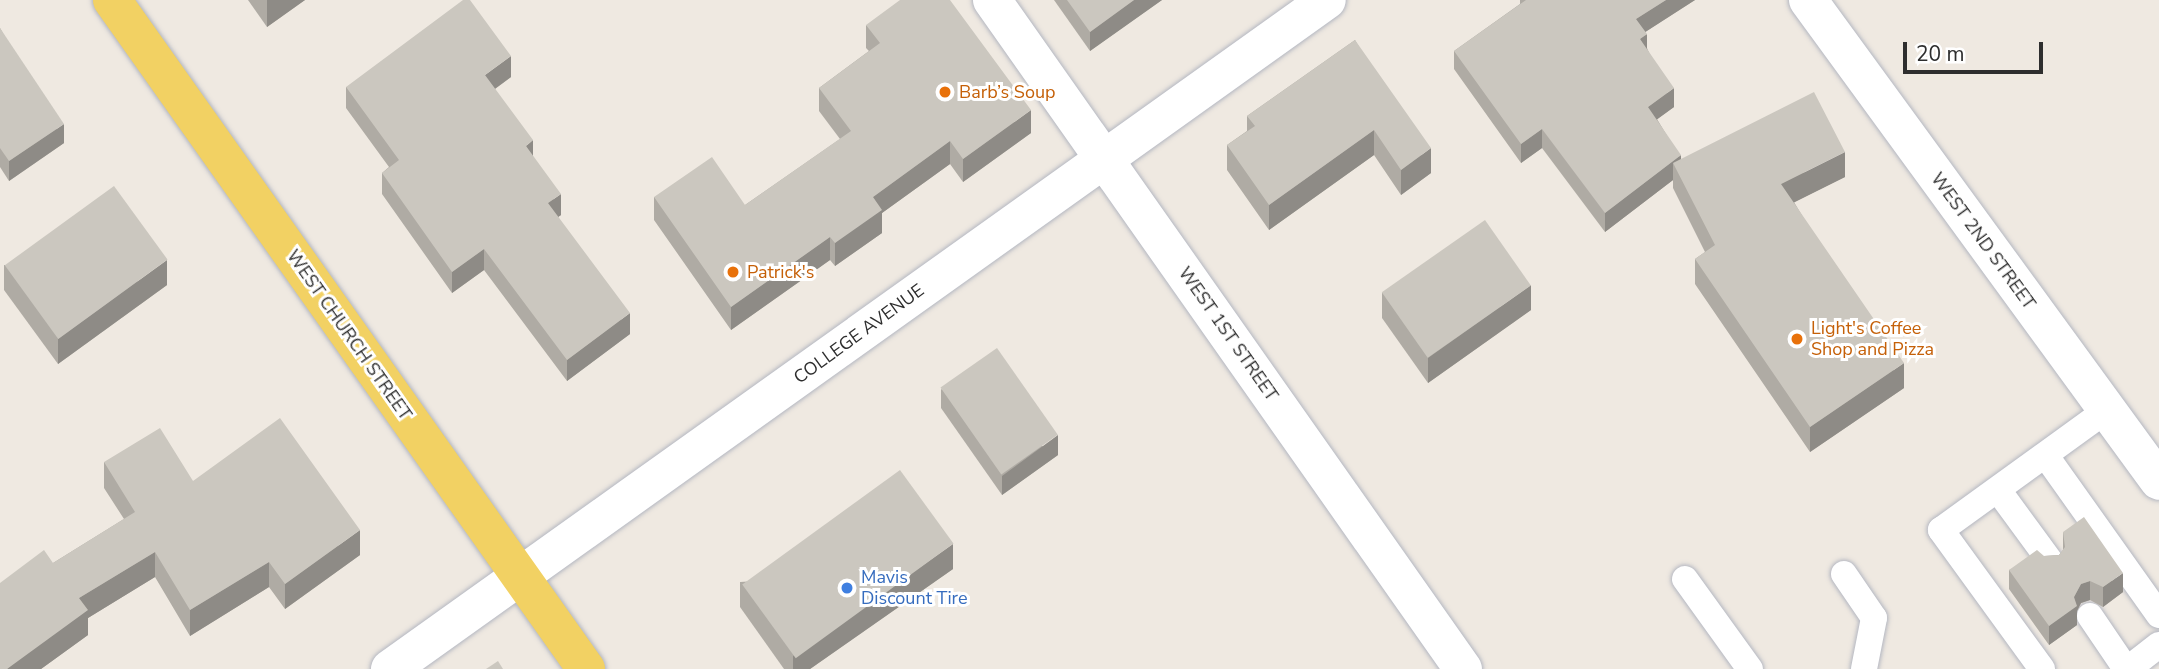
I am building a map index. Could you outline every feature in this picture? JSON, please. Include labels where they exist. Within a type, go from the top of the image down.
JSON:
[{"type":"main road","name":"WEST CHURCH STREET","points":[[112,0],[586,669]]},
{"type":"street","name":"WEST 1ST STREET","points":[[992,0],[1463,669]]},
{"type":"street","name":"COLLEGE AVENUE","points":[[390,669],[1327,0]]},
{"type":"street","name":"WEST 2ND STREET","points":[[1808,0],[2159,481]]},
{"type":"lane","points":[[2042,669],[1941,530],[2107,410]]},
{"type":"lane","points":[[2046,456],[2159,615]]},
{"type":"lane","points":[[1998,490],[2050,561]]},
{"type":"lane","points":[[1844,574],[1874,618],[1864,669]]},
{"type":"lane","points":[[1685,579],[1750,669]]},
{"type":"lane","points":[[2090,616],[2127,669],[2159,645]]},
{"type":"building","points":[[463,0],[470,0],[511,56],[485,75],[533,140],[526,146],[561,194],[548,203],[630,313],[567,360],[484,249],[452,272],[382,173],[399,160],[346,87]]},
{"type":"building","points":[[900,0],[950,0],[1031,110],[963,159],[950,141],[873,197],[882,210],[835,243],[830,237],[731,307],[654,197],[712,157],[745,205],[851,131],[819,88],[880,43],[866,25]]},
{"type":"building","points":[[1067,0],[1134,0],[1090,32]]},
{"type":"building","points":[[1526,0],[1666,0],[1636,19],[1647,34],[1640,39],[1674,88],[1648,107],[1681,155],[1605,213],[1542,129],[1521,144],[1454,51]]},
{"type":"building","points":[[0,28],[64,124],[9,161],[0,148]]},
{"type":"building","points":[[1355,40],[1431,148],[1401,170],[1374,130],[1269,205],[1227,145],[1255,126],[1247,116]]},
{"type":"building","points":[[1814,92],[1845,152],[1781,184],[1904,363],[1810,427],[1695,259],[1715,245],[1673,163]]},
{"type":"building","points":[[114,186],[167,260],[58,339],[5,265]]},
{"type":"building","points":[[1485,220],[1531,286],[1428,358],[1382,292]]},
{"type":"building","points":[[997,348],[1058,435],[1001,474],[940,388]]},
{"type":"building","points":[[280,418],[360,530],[285,584],[269,562],[190,610],[155,552],[79,598],[88,610],[7,669],[0,669],[0,583],[44,550],[53,563],[135,512],[104,462],[160,428],[193,481]]},
{"type":"building","name":"Mavis Discount Tire","points":[[900,470],[953,544],[796,658],[742,585]]},
{"type":"building","points":[[2084,517],[2123,573],[2103,587],[2090,581],[2081,584],[2074,597],[2077,606],[2049,626],[2009,570],[2037,550],[2044,556],[2059,555],[2065,547],[2063,532]]},
{"type":"building","points":[[498,661],[503,669],[486,669]]},
{"type":"place","name":"Barb’s Soup","points":[[945,92]]},
{"type":"place","name":"Patrick's","points":[[733,272]]},
{"type":"place","name":"Light's Coffee Shop and Pizza","points":[[1797,339]]},
{"type":"place","name":"Mavis Discount Tire","points":[[847,588]]}]
